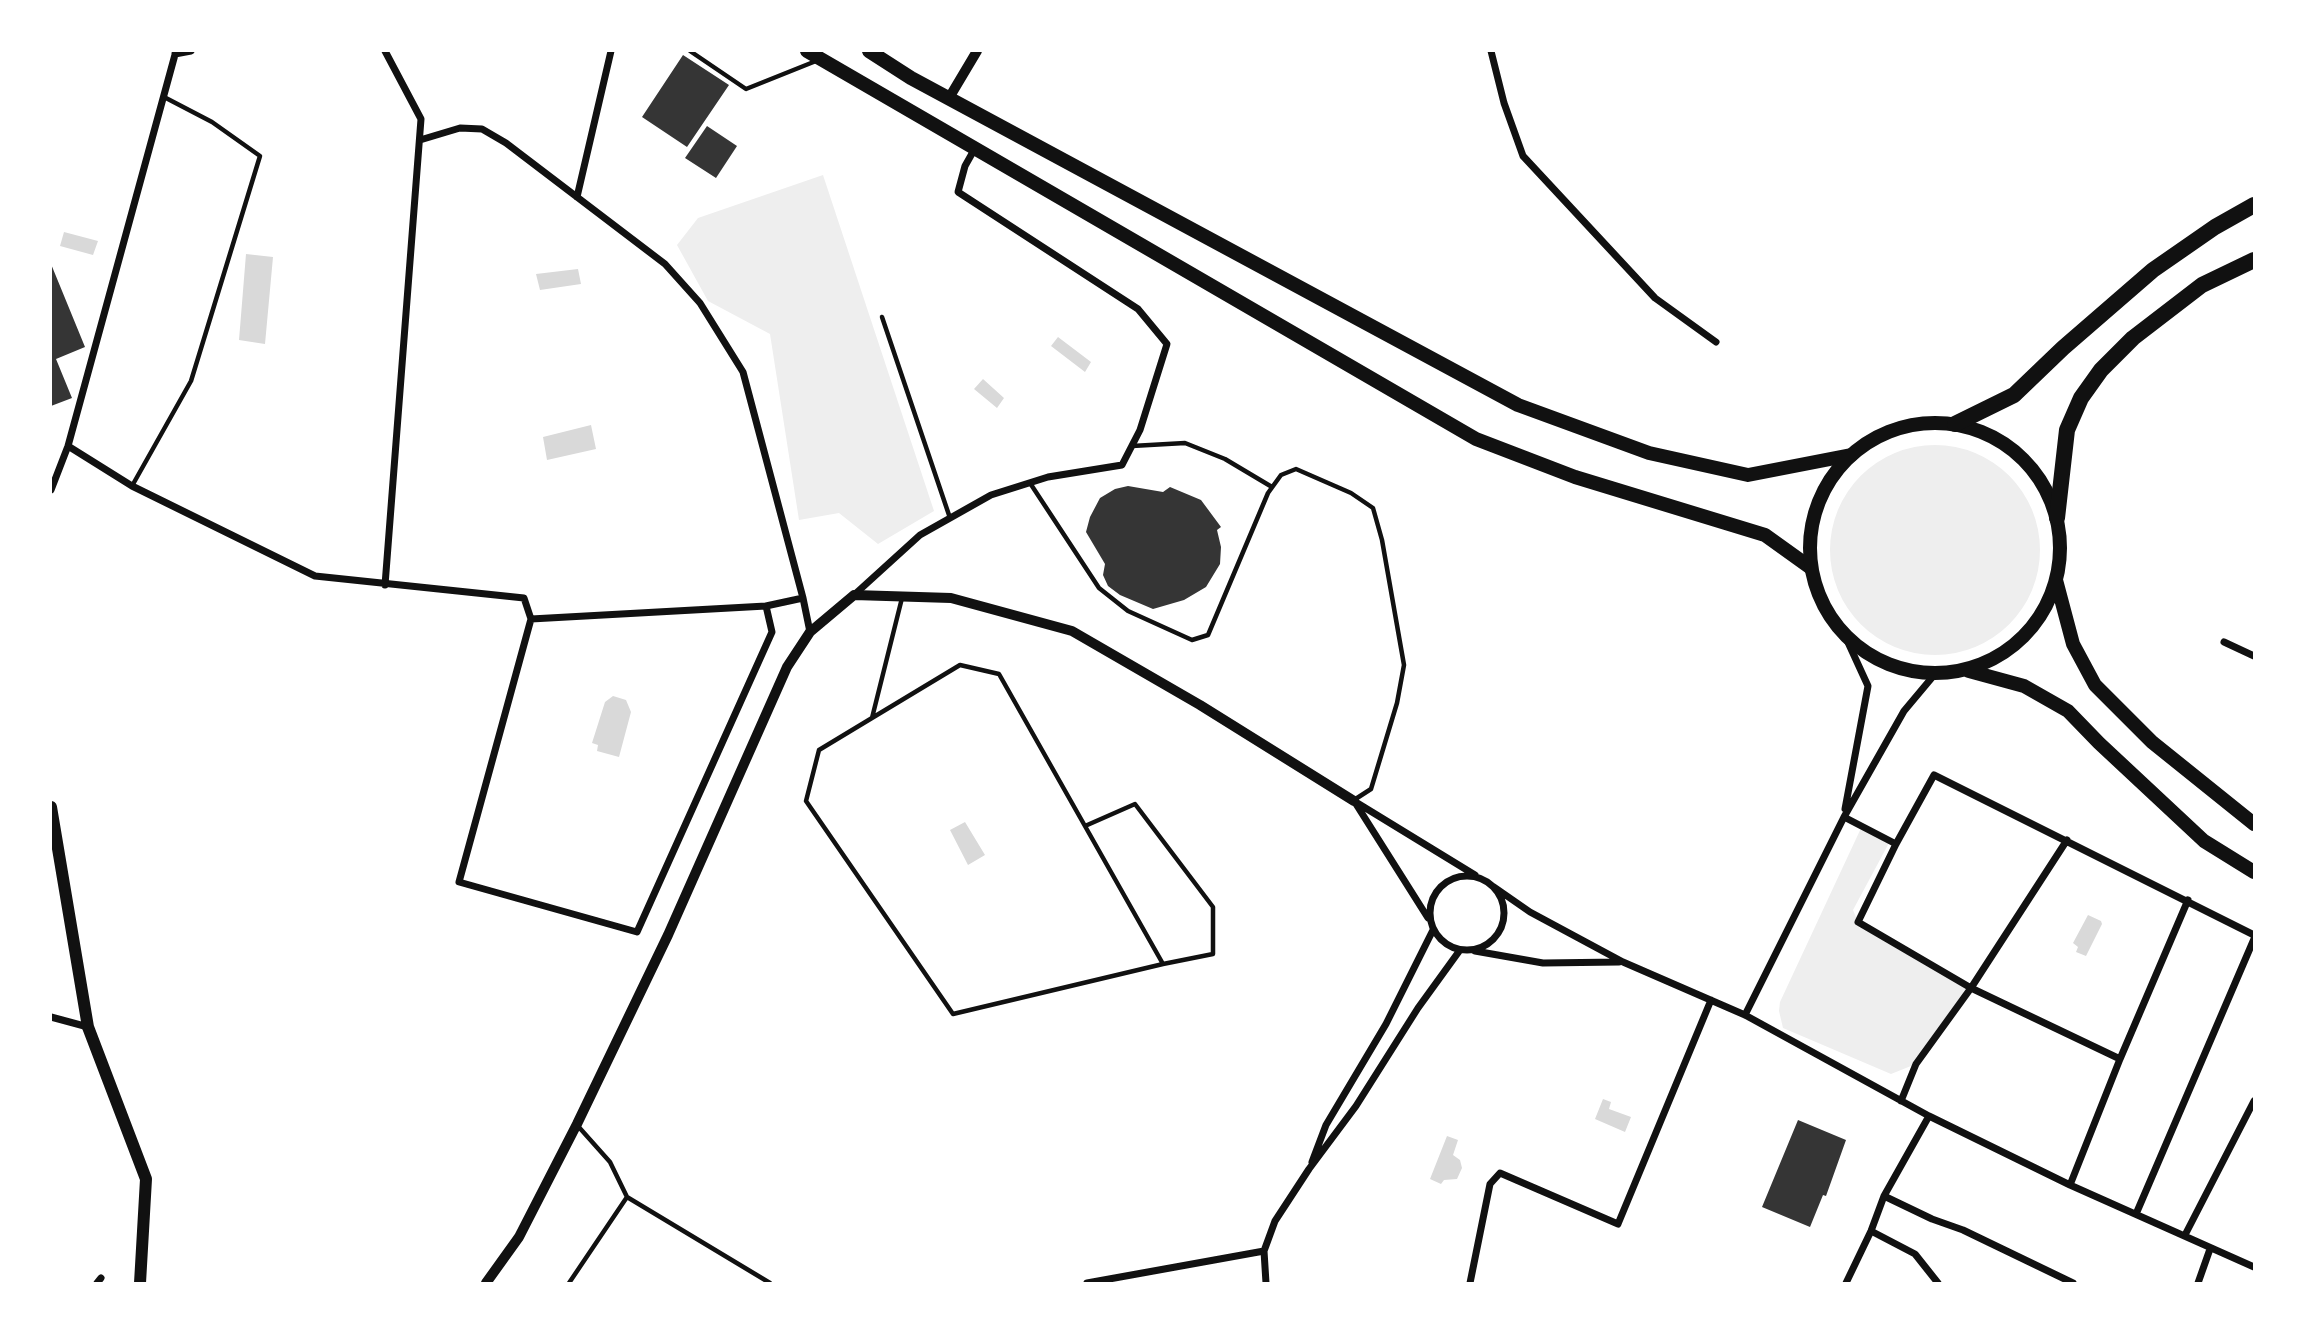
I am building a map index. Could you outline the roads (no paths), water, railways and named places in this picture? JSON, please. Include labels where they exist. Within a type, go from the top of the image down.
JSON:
[{"type":"highway","points":[[1955,424],[2014,395],[2063,348],[2153,270],[2215,227],[2254,205]]},
{"type":"highway","points":[[2057,518],[2067,430],[2081,398],[2101,370],[2133,338],[2202,285],[2254,260]]},
{"type":"main road","points":[[807,51],[1476,439],[1575,478],[1765,535],[1811,568]]},
{"type":"main road","points":[[869,51],[911,78],[1518,405],[1649,453],[1748,475],[1851,455]]},
{"type":"main road","points":[[1969,671],[2012,648],[2040,618],[2056,580],[2060,549],[2057,518],[2043,484],[2020,456],[1990,435],[1955,424],[1918,424],[1882,434],[1851,455],[1825,488],[1811,527],[1811,568],[1823,606],[1846,638],[1906,671],[1935,674],[1969,671],[2024,686],[2068,711],[2098,743],[2204,841],[2254,872]]},
{"type":"main road","points":[[2056,580],[2073,644],[2095,685],[2152,742],[2254,824]]},
{"type":"main road","points":[[51,807],[88,1027],[146,1179],[140,1283]]},
{"type":"street","points":[[51,490],[68,446],[175,52],[191,51]]},
{"type":"street","points":[[385,51],[421,119],[385,585]]},
{"type":"street","points":[[577,197],[611,51]]},
{"type":"street","points":[[949,98],[977,51]]},
{"type":"street","points":[[1491,51],[1504,103],[1523,156],[1655,298],[1716,342]]},
{"type":"street","points":[[420,140],[460,128],[482,129],[506,143],[665,264],[700,303],[743,372],[810,632]]},
{"type":"street","points":[[486,1283],[519,1237],[577,1124],[668,935],[787,667],[810,632],[920,535],[992,495],[1048,477],[1122,465],[1140,430],[1167,344],[1138,309],[958,191],[965,166],[974,150]]},
{"type":"street","points":[[68,446],[132,485],[315,576],[524,598],[531,619],[459,882],[637,932],[772,632],[766,606]]},
{"type":"street","points":[[854,595],[951,598],[1072,631],[1200,705],[1477,876],[1530,912],[1623,962],[1745,1015],[1929,1116],[2070,1185],[2254,1268]]},
{"type":"street","points":[[531,619],[766,606],[803,598]]},
{"type":"street","points":[[1844,817],[1868,686],[1846,638]]},
{"type":"street","points":[[2224,642],[2254,656]]},
{"type":"street","points":[[1745,1015],[1844,817],[1904,711],[1935,674]]},
{"type":"street","points":[[2120,1059],[1971,988],[1858,922],[1934,775],[2188,900],[2254,937],[2136,1213]]},
{"type":"street","points":[[1354,801],[1433,930],[1449,946],[1543,963],[1623,962]]},
{"type":"street","points":[[1844,817],[1896,844]]},
{"type":"street","points":[[1901,1101],[1916,1064],[1971,988],[2067,841]]},
{"type":"street","points":[[1429,920],[1433,895],[1441,885],[1464,875],[1477,876]]},
{"type":"street","points":[[1471,950],[1482,947],[1500,931],[1504,908],[1501,896],[1494,887]]},
{"type":"street","points":[[2070,1185],[2188,900]]},
{"type":"street","points":[[1309,1169],[1326,1125],[1386,1024],[1433,930]]},
{"type":"street","points":[[1266,1283],[1264,1251],[1275,1221],[1460,950]]},
{"type":"street","points":[[1470,1283],[1490,1184],[1500,1173],[1618,1224],[1711,1000]]},
{"type":"street","points":[[51,1017],[88,1027]]},
{"type":"street","points":[[2185,1235],[2254,1101]]},
{"type":"street","points":[[1846,1283],[1884,1196],[1929,1116]]},
{"type":"street","points":[[1884,1196],[1932,1219],[1963,1230],[2073,1283]]},
{"type":"street","points":[[1871,1231],[1915,1254],[1938,1283]]},
{"type":"street","points":[[2198,1283],[2210,1249]]},
{"type":"street","points":[[1087,1283],[1264,1251]]},
{"type":"lane","points":[[690,51],[746,89],[821,59]]},
{"type":"lane","points":[[132,485],[191,381],[260,156],[212,122],[163,97]]},
{"type":"lane","points":[[882,317],[950,518]]},
{"type":"lane","points":[[1132,446],[1185,443],[1225,459],[1272,487]]},
{"type":"lane","points":[[1030,483],[1099,588],[1128,611],[1192,640],[1208,635],[1272,487],[1281,475],[1296,469],[1351,493],[1373,509],[1382,540],[1404,664],[1397,703],[1371,789],[1354,801]]},
{"type":"lane","points":[[872,718],[902,597]]},
{"type":"lane","points":[[1085,826],[1135,804],[1213,907],[1213,954],[953,1014],[806,801],[820,750],[960,665],[999,674],[1163,964]]},
{"type":"lane","points":[[577,1124],[610,1163],[627,1197],[770,1283]]},
{"type":"lane","points":[[569,1283],[627,1197]]}]
